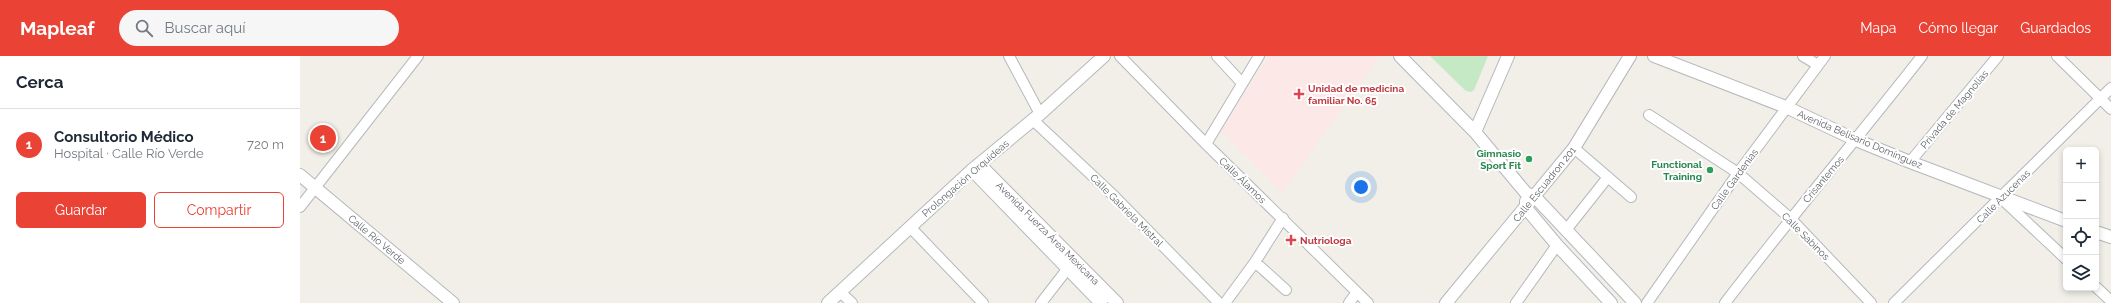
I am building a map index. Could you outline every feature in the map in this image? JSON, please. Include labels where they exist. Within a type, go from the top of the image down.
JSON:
[{"type":"street","points":[[300,207],[314,187],[418,56]]},
{"type":"street","name":"Calle Gabriela Mistral","points":[[1009,56],[1037,117],[1219,303]]},
{"type":"street","name":"Prolongación Orquídeas","points":[[828,303],[975,167],[1037,117],[1104,56]]},
{"type":"street","name":"Calle Álamos","points":[[1120,56],[1206,144],[1368,303]]},
{"type":"street","points":[[1217,56],[1242,82]]},
{"type":"street","points":[[1206,144],[1259,56]]},
{"type":"street","points":[[1400,56],[1475,132],[1530,195],[1566,230],[1635,303]]},
{"type":"street","points":[[1475,132],[1508,56]]},
{"type":"street","name":"Calle Escuadron 201","points":[[1530,195],[1574,148],[1630,56]]},
{"type":"street","name":"Avenida Belisario Domínguez","points":[[1654,56],[1786,107],[1856,140],[1910,162],[2001,198],[2063,220]]},
{"type":"street","points":[[1803,56],[1818,65]]},
{"type":"street","name":"Calle Gardenias","points":[[1647,303],[1738,173],[1824,56]]},
{"type":"street","name":"Crisantemos","points":[[1726,303],[1790,218],[1856,140],[1922,56]]},
{"type":"street","name":"Privada de Magnolias","points":[[1910,162],[1998,56]]},
{"type":"street","points":[[2057,56],[2111,110]]},
{"type":"street","name":"Calle Azucenas","points":[[1894,303],[2111,88]]},
{"type":"street","name":"Calle Sabinos","points":[[1649,115],[1738,173],[1790,218],[1871,303]]},
{"type":"street","points":[[1574,148],[1631,197]]},
{"type":"street","name":"Avenida Fuerza Área Mexicana","points":[[975,167],[1071,264],[1117,303]]},
{"type":"street","name":"Calle Río Verde","points":[[300,175],[453,303]]},
{"type":"street","points":[[1566,230],[1608,177]]},
{"type":"street","points":[[1530,195],[1526,208],[1557,245],[1611,303]]},
{"type":"street","points":[[2001,198],[2063,256]]},
{"type":"street","name":"Calle Escuadron 201","points":[[1446,303],[1526,208]]},
{"type":"street","points":[[1225,303],[1255,262],[1283,218]]},
{"type":"street","points":[[910,227],[983,303]]},
{"type":"street","points":[[2099,233],[2111,237]]},
{"type":"street","points":[[1516,303],[1557,245]]},
{"type":"street","points":[[1255,262],[1286,290]]},
{"type":"street","points":[[1041,303],[1071,264]]},
{"type":"street","name":"Avenida Fuerza Área Mexicana","points":[[1071,264],[1101,303]]},
{"type":"street","points":[[2099,290],[2111,301]]},
{"type":"street","points":[[840,292],[852,303]]},
{"type":"street","points":[[1349,303],[1357,292]]},
{"type":"shaded area","name":"Unidad de medicina familiar No. 65","points":[[1269,56],[1380,56],[1282,193],[1221,131]]},
{"type":"green space","points":[[1430,56],[1488,56],[1474,90],[1471,92],[1466,91]]},
{"type":"place","name":"Unidad de medicina familiar No. 65","points":[[1299,94]]},
{"type":"place","name":"Consultorio Médico","points":[[323,138]]},
{"type":"place","name":"Gimnasio Sport Fit","points":[[1529,159]]},
{"type":"place","name":"Functional Training","points":[[1710,170]]},
{"type":"place","name":"Nutriologa","points":[[1291,240]]}]
